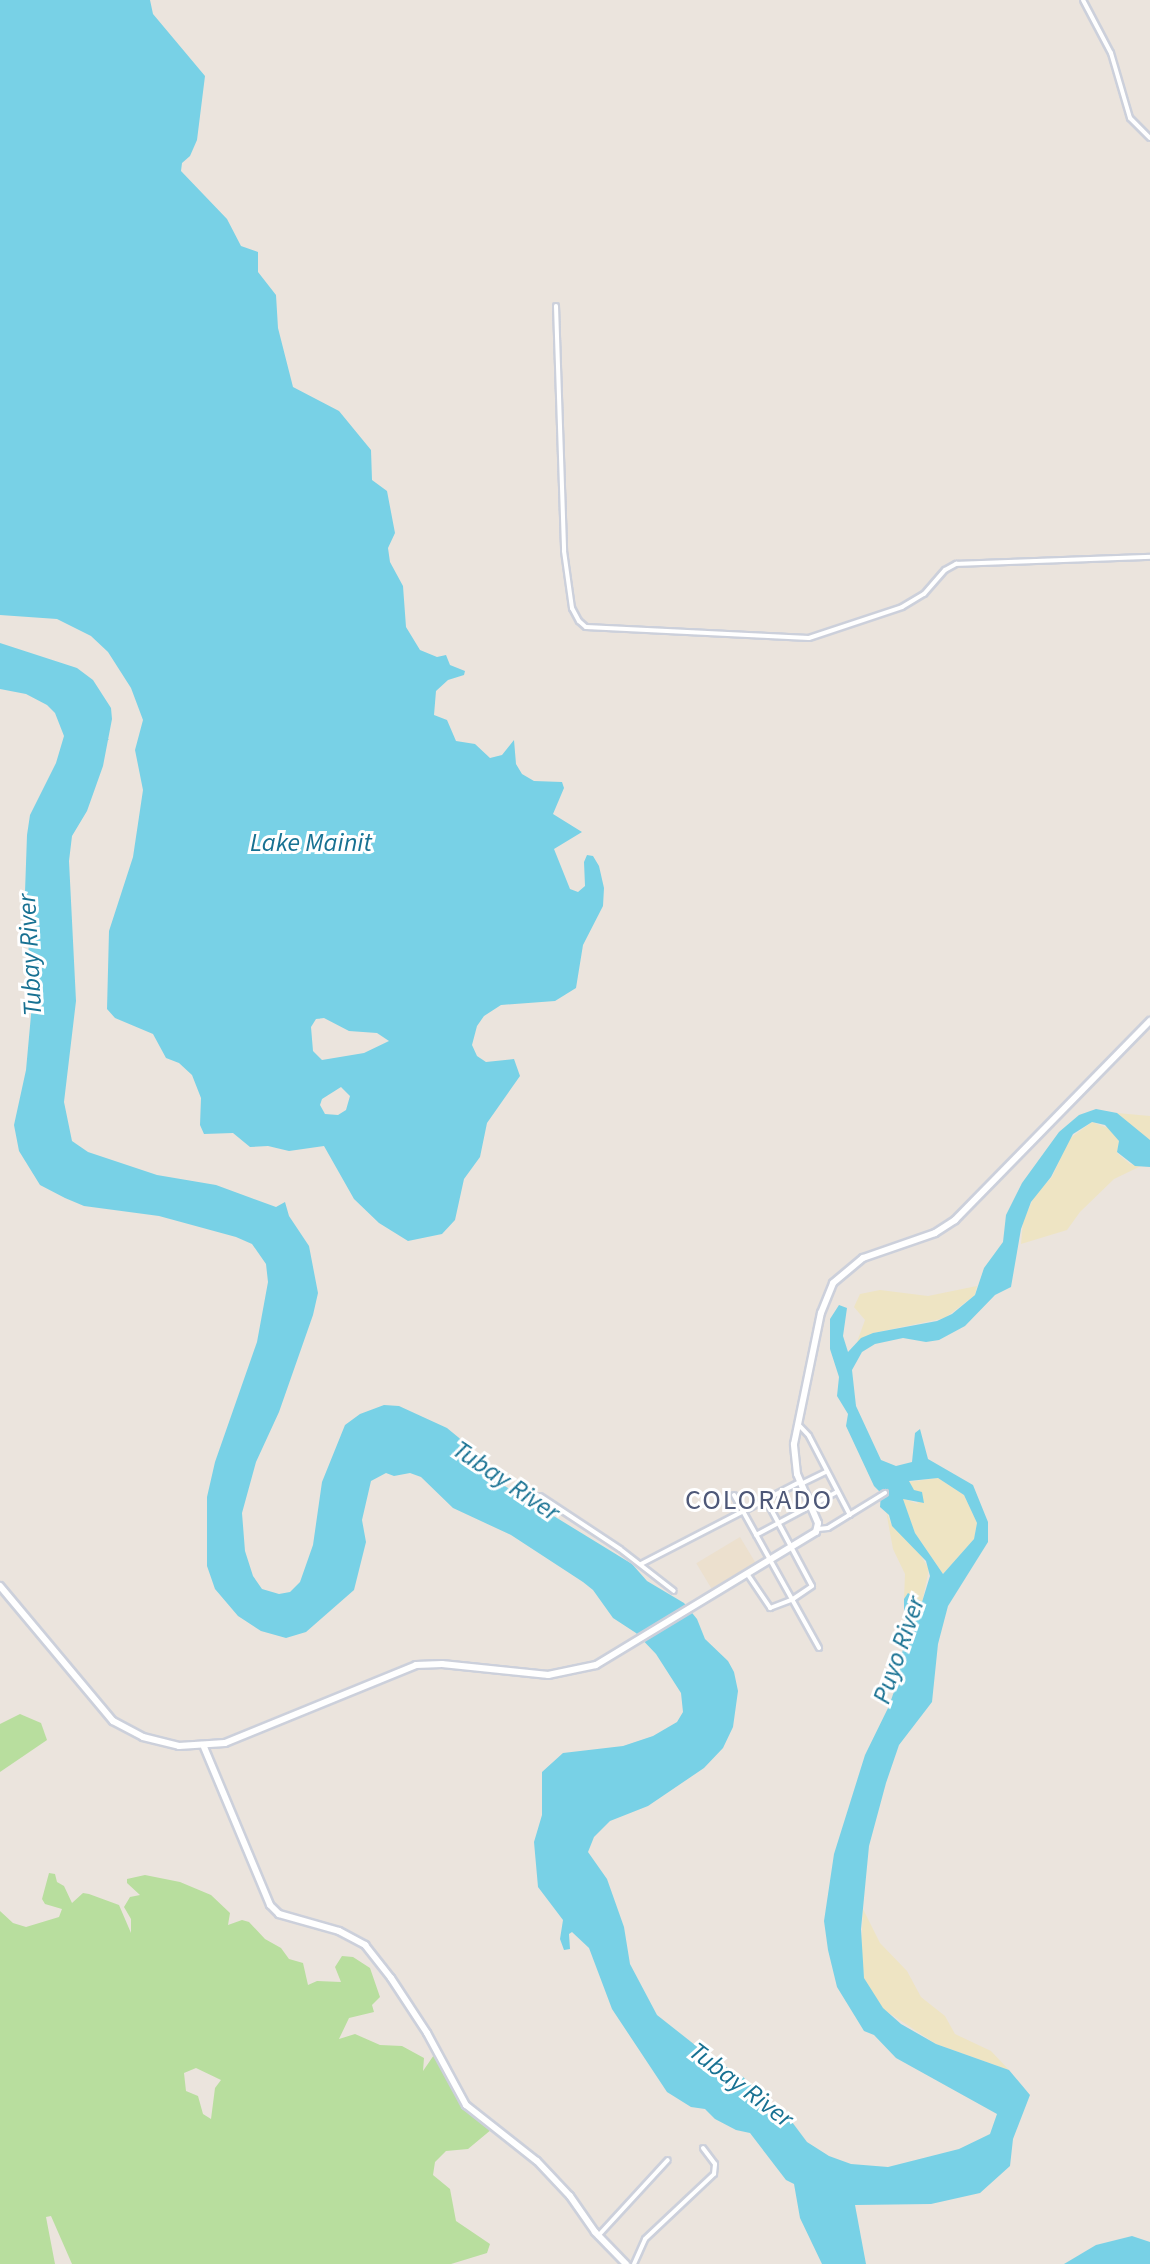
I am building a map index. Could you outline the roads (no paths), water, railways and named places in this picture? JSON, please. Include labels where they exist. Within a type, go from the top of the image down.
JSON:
[{"type":"main road","points":[[0,1586],[113,1721],[132,1733],[157,1741],[204,1747],[235,1739],[416,1665],[442,1664],[558,1675],[596,1665],[693,1609],[818,1529],[800,1483],[794,1444],[821,1313],[838,1277],[871,1254],[935,1233],[955,1220],[1150,1021]]},
{"type":"main road","points":[[204,1747],[270,1905],[279,1914],[339,1931],[365,1945],[427,2033],[466,2105],[543,2167],[598,2236],[626,2264]]},
{"type":"street","points":[[1083,0],[1111,53],[1130,118],[1136,128],[1150,138]]},
{"type":"street","points":[[556,306],[564,551],[572,608],[586,627],[809,638],[902,607],[924,594],[945,570],[956,564],[1150,557]]},
{"type":"street","points":[[798,1424],[809,1436],[850,1515]]},
{"type":"street","points":[[641,1564],[826,1472]]},
{"type":"street","points":[[756,1535],[837,1492]]},
{"type":"street","points":[[818,1529],[828,1528],[885,1493]]},
{"type":"street","points":[[734,1495],[819,1648]]},
{"type":"street","points":[[540,1496],[641,1564],[674,1591]]},
{"type":"street","points":[[748,1575],[767,1607],[793,1599],[812,1586],[766,1500]]},
{"type":"street","points":[[634,2264],[637,2251],[645,2239],[714,2174],[715,2164],[703,2148]]},
{"type":"street","points":[[598,2236],[668,2160]]},
{"type":"water","name":"Lake Mainit","points":[[0,0],[150,0],[153,14],[205,76],[197,140],[190,156],[182,163],[181,171],[227,219],[241,246],[258,252],[258,272],[276,295],[278,328],[293,387],[339,411],[371,450],[372,480],[387,491],[395,533],[388,548],[390,562],[403,586],[406,627],[420,650],[437,657],[446,655],[450,665],[465,671],[464,675],[448,680],[436,691],[434,715],[447,720],[456,741],[475,744],[490,758],[502,755],[514,740],[516,764],[522,774],[534,781],[562,782],[564,788],[553,814],[582,832],[554,849],[570,889],[578,892],[585,886],[584,862],[587,855],[593,856],[599,866],[604,888],[603,906],[583,945],[576,988],[555,1001],[501,1005],[484,1016],[477,1026],[472,1045],[477,1056],[486,1062],[514,1059],[520,1076],[487,1123],[480,1157],[464,1179],[455,1220],[442,1234],[408,1241],[379,1223],[354,1199],[324,1146],[289,1151],[268,1146],[250,1147],[233,1133],[204,1134],[200,1125],[201,1098],[192,1075],[179,1063],[166,1058],[153,1034],[115,1018],[107,1009],[109,931],[133,857],[143,790],[135,750],[143,720],[131,688],[108,652],[91,636],[57,619],[0,615]],"holes":[[[324,1018],[349,1031],[377,1033],[389,1041],[364,1053],[322,1060],[313,1051],[311,1027],[316,1019]],[[341,1087],[350,1096],[346,1110],[338,1115],[325,1114],[320,1105],[322,1099]]]},
{"type":"water","name":"Tubay River","points":[[0,643],[77,668],[93,680],[111,708],[112,719],[103,766],[87,811],[72,836],[69,861],[76,1001],[64,1102],[72,1141],[88,1152],[157,1175],[216,1185],[276,1207],[285,1202],[289,1216],[309,1246],[318,1293],[313,1315],[279,1412],[256,1462],[242,1513],[245,1551],[253,1576],[262,1589],[279,1594],[290,1592],[300,1582],[313,1545],[322,1482],[345,1425],[360,1414],[384,1405],[399,1406],[447,1428],[475,1451],[485,1472],[495,1480],[632,1564],[647,1581],[684,1603],[697,1619],[705,1639],[728,1661],[734,1672],[738,1691],[733,1727],[723,1748],[704,1768],[648,1806],[610,1821],[594,1837],[588,1852],[607,1879],[624,1927],[630,1964],[657,2015],[714,2060],[743,2077],[792,2122],[807,2142],[829,2156],[851,2164],[888,2167],[959,2149],[990,2134],[997,2114],[896,2058],[874,2035],[864,2031],[837,1987],[828,1950],[824,1921],[834,1854],[865,1755],[889,1706],[899,1677],[904,1640],[904,1599],[908,1593],[922,1602],[930,1576],[926,1561],[892,1526],[889,1515],[880,1507],[881,1493],[874,1486],[846,1426],[848,1414],[837,1396],[839,1377],[830,1349],[830,1319],[839,1305],[847,1308],[843,1336],[848,1352],[861,1338],[873,1333],[937,1321],[952,1314],[975,1295],[984,1268],[1003,1242],[1006,1215],[1022,1183],[1059,1132],[1079,1115],[1096,1109],[1117,1113],[1150,1140],[1150,1167],[1135,1166],[1117,1152],[1119,1141],[1105,1125],[1092,1122],[1073,1134],[1051,1177],[1031,1202],[1021,1229],[1011,1287],[995,1295],[965,1326],[939,1340],[926,1342],[903,1338],[875,1344],[862,1352],[852,1370],[856,1406],[881,1460],[896,1466],[912,1462],[915,1433],[920,1429],[928,1459],[973,1485],[988,1522],[988,1542],[948,1606],[938,1644],[932,1702],[899,1745],[886,1783],[869,1846],[861,1929],[864,1978],[883,2008],[901,2024],[936,2044],[1009,2070],[1030,2095],[1013,2139],[1010,2166],[980,2193],[931,2204],[855,2205],[866,2264],[822,2264],[800,2218],[794,2184],[786,2180],[750,2133],[736,2130],[715,2119],[705,2109],[691,2107],[667,2092],[612,2009],[589,1948],[572,1932],[569,1934],[570,1949],[564,1950],[560,1939],[563,1920],[538,1887],[534,1842],[542,1815],[542,1772],[563,1753],[623,1746],[653,1736],[677,1722],[683,1712],[681,1693],[656,1654],[636,1633],[613,1618],[593,1590],[583,1582],[511,1535],[453,1508],[421,1477],[410,1473],[394,1476],[386,1473],[371,1481],[362,1520],[366,1542],[354,1590],[306,1632],[286,1638],[261,1631],[238,1616],[215,1589],[207,1566],[207,1497],[215,1462],[257,1342],[268,1282],[266,1264],[252,1244],[236,1237],[159,1216],[84,1206],[65,1198],[40,1185],[19,1151],[14,1125],[26,1070],[32,1004],[25,892],[27,835],[30,815],[56,763],[64,736],[55,713],[47,705],[26,694],[0,689]],"holes":[[[938,1478],[964,1495],[977,1523],[974,1539],[943,1574],[915,1533],[903,1499],[924,1503],[922,1492],[914,1490],[909,1481]]]},
{"type":"water","points":[[1132,2236],[1150,2242],[1150,2264],[1064,2264],[1096,2245]]},
{"type":"district","name":"COLORADO","points":[[759,1500]]},
{"type":"water label","name":"Puyo River","points":[[899,1650]]}]
